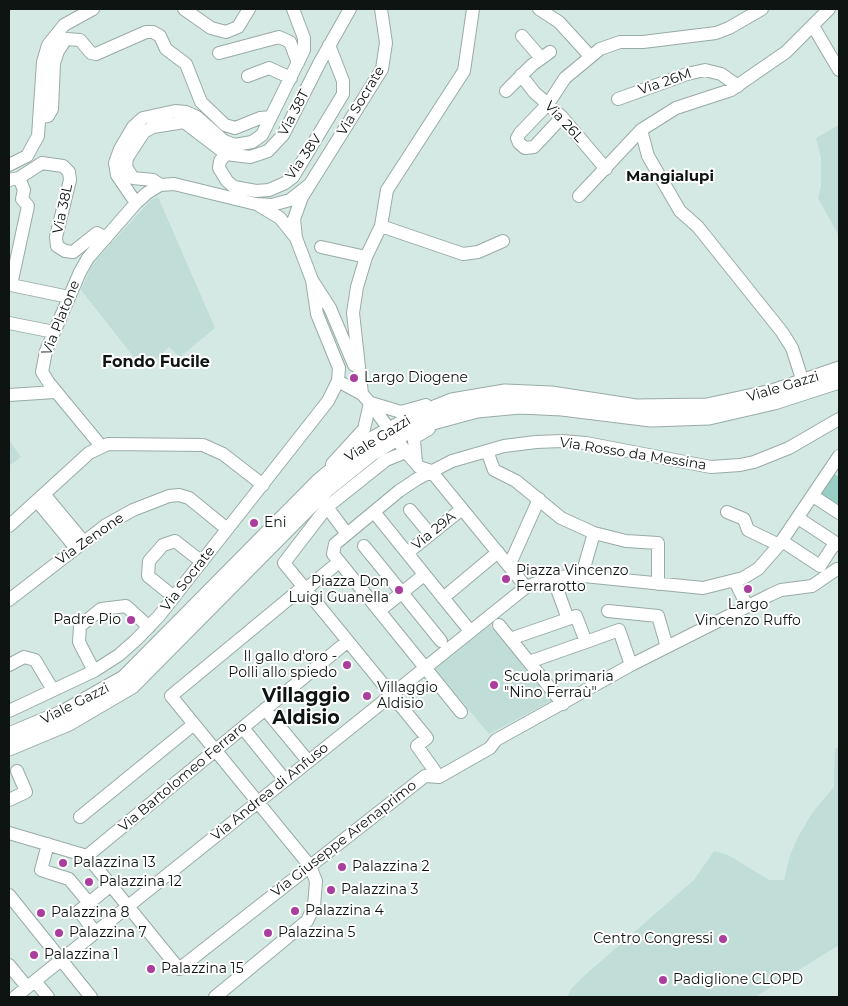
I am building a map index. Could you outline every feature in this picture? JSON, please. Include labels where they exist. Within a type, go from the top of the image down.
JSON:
[{"type":"main road","name":"Viale Gazzi","points":[[9,735],[64,712],[104,691],[129,674],[319,481],[351,454],[393,434],[438,406],[474,396],[520,391],[636,407],[691,407],[743,399],[803,382],[839,369]]},
{"type":"main road","name":"Viale Gazzi","points":[[9,748],[69,723],[132,686],[326,490],[393,434],[477,410],[520,406],[562,408],[650,419],[709,416],[774,402],[839,381]]},
{"type":"street","points":[[11,163],[27,156],[35,144],[40,117],[43,62],[48,45],[64,25],[94,9]]},
{"type":"street","points":[[184,9],[211,28],[226,32],[238,27],[249,9]]},
{"type":"street","points":[[136,204],[117,176],[115,163],[120,149],[133,127],[143,118],[175,111],[186,112],[197,117],[224,141],[240,146],[257,139],[271,117],[304,50],[304,38],[293,9]]},
{"type":"street","name":"Via 38T","points":[[226,154],[250,157],[262,155],[274,147],[287,128],[329,45],[350,9]]},
{"type":"street","name":"Via Socrate","points":[[296,238],[295,212],[309,185],[382,69],[386,43],[381,9]]},
{"type":"street","points":[[473,9],[464,71],[387,190],[381,226],[366,256],[354,300],[350,373],[406,452],[416,463],[431,471],[526,587]]},
{"type":"street","points":[[562,117],[534,147],[525,148],[519,143],[520,133],[548,104],[565,78],[590,56],[620,42],[684,38],[723,31],[762,9]]},
{"type":"street","points":[[579,196],[641,130],[676,108],[724,94],[738,86],[786,52],[829,9]]},
{"type":"street","points":[[546,10],[590,56]]},
{"type":"street","points":[[813,26],[839,70]]},
{"type":"street","points":[[40,117],[48,116],[52,109],[54,63],[58,51],[66,39],[80,40],[91,53],[96,54],[146,32],[153,32],[160,36],[166,49],[186,64],[202,102],[225,125],[235,128],[260,118],[271,117]]},
{"type":"street","points":[[506,92],[521,75],[545,55],[522,36]]},
{"type":"street","points":[[219,53],[279,37],[290,42],[298,63]]},
{"type":"street","name":"Via 38V","points":[[226,154],[220,161],[219,168],[227,181],[234,187],[256,191],[269,190],[293,177],[343,94],[343,81],[329,45]]},
{"type":"street","points":[[248,76],[269,68],[291,78]]},
{"type":"street","name":"Via 26M","points":[[618,99],[687,74],[704,70],[721,74],[738,86]]},
{"type":"street","name":"Via 26L","points":[[521,75],[534,92],[562,117],[606,169]]},
{"type":"street","points":[[226,154],[184,122],[148,128],[139,137],[130,152],[126,167],[133,178],[153,180],[160,185],[183,185],[256,204]]},
{"type":"street","points":[[641,130],[648,156],[680,211],[698,227],[782,332],[792,348],[803,382]]},
{"type":"street","name":"Via 38L","points":[[14,179],[42,163],[62,166],[69,172],[70,180],[56,237],[57,246],[65,251],[73,252],[97,233],[106,238]]},
{"type":"street","points":[[14,179],[24,190],[22,199],[28,206],[11,285],[69,297]]},
{"type":"street","name":"Via Platone","points":[[101,446],[45,378],[42,366],[54,332],[84,264],[136,204],[147,193],[160,185]]},
{"type":"street","name":"Via Socrate","points":[[256,204],[272,205],[284,203],[309,185]]},
{"type":"street","name":"Via Socrate","points":[[10,708],[94,671],[119,655],[149,627],[350,373],[317,314],[312,280],[296,238],[280,218],[256,204]]},
{"type":"street","points":[[381,226],[463,254],[478,252],[503,241]]},
{"type":"street","points":[[321,247],[366,256]]},
{"type":"street","points":[[9,323],[54,332]]},
{"type":"street","points":[[9,395],[56,392]]},
{"type":"street","points":[[366,398],[401,412],[426,405],[438,406]]},
{"type":"street","points":[[319,481],[364,429],[366,398]]},
{"type":"street","points":[[416,463],[414,440],[424,430],[480,415],[520,411],[545,412],[562,408]]},
{"type":"street","name":"Via Rosso da Messina","points":[[194,724],[171,696],[305,588],[336,558],[335,544],[399,491],[431,471],[452,461],[526,442],[573,441],[711,467],[727,467],[754,462],[778,453],[839,419]]},
{"type":"street","points":[[9,526],[90,453],[101,446],[203,445],[223,454],[263,485]]},
{"type":"street","points":[[487,451],[494,470],[516,481],[561,518],[594,533],[626,541],[658,543],[659,578]]},
{"type":"street","points":[[372,453],[406,452]]},
{"type":"street","points":[[406,452],[386,460],[327,507],[284,563],[427,738],[417,746],[439,777]]},
{"type":"street","name":"Via Andrea di Anfuso","points":[[14,997],[526,587],[553,578],[582,575],[659,578],[703,588],[735,581],[758,569],[781,543],[813,496],[834,474],[839,456]]},
{"type":"street","name":"Via Zenone","points":[[9,600],[79,544],[123,515],[174,495],[189,498],[227,529]]},
{"type":"street","points":[[813,496],[839,513]]},
{"type":"street","points":[[40,498],[79,544]]},
{"type":"street","points":[[509,566],[539,499]]},
{"type":"street","points":[[327,507],[347,534]]},
{"type":"street","name":"Via 29A","points":[[407,553],[462,509]]},
{"type":"street","points":[[410,510],[430,534]]},
{"type":"street","points":[[374,512],[470,631]]},
{"type":"street","points":[[727,512],[744,519],[748,530],[781,543],[820,566],[837,544],[798,518]]},
{"type":"street","points":[[582,575],[594,533]]},
{"type":"street","points":[[174,597],[148,576],[148,561],[163,545],[175,541],[202,562]]},
{"type":"street","points":[[364,546],[441,641]]},
{"type":"street","points":[[443,598],[498,552]]},
{"type":"street","points":[[336,558],[461,712]]},
{"type":"street","name":"Via Giuseppe Arenaprimo","points":[[128,906],[179,969],[425,776],[439,777],[490,748],[496,740],[666,647],[747,606],[781,590],[812,586],[837,569]]},
{"type":"street","points":[[379,611],[424,575]]},
{"type":"street","points":[[553,578],[568,619]]},
{"type":"street","points":[[735,581],[747,606]]},
{"type":"street","points":[[94,671],[78,642],[80,626],[101,609],[126,606],[149,627]]},
{"type":"street","points":[[608,611],[658,616],[666,647]]},
{"type":"street","points":[[510,640],[576,616],[586,642]]},
{"type":"street","points":[[498,626],[563,704]]},
{"type":"street","points":[[529,662],[619,630],[631,666]]},
{"type":"street","name":"Via Bartolomeo Ferraro","points":[[87,856],[348,641]]},
{"type":"street","points":[[9,664],[24,657],[35,660],[53,690]]},
{"type":"street","points":[[266,709],[308,761]]},
{"type":"street","points":[[80,817],[194,724],[310,866],[316,881],[314,906],[308,921],[215,997]]},
{"type":"street","points":[[243,728],[285,780]]},
{"type":"street","points":[[9,800],[26,792],[18,771]]},
{"type":"street","points":[[9,833],[87,856],[128,906]]},
{"type":"street","points":[[48,844],[42,870],[69,878],[89,903]]},
{"type":"street","points":[[96,932],[79,911],[111,885]]},
{"type":"street","points":[[9,896],[90,997]]},
{"type":"street","points":[[9,965],[48,997]]},
{"type":"shaded area","points":[[839,125],[839,236],[818,198],[821,186],[821,158],[816,138]]},
{"type":"shaded area","points":[[158,197],[215,328],[180,357],[169,347],[144,370],[81,290],[93,263],[151,200]]},
{"type":"shaded area","points":[[9,440],[21,457],[9,466]]},
{"type":"shaded area","name":"Scuola primaria \"Nino Ferraù\"","points":[[490,625],[553,700],[489,734],[435,669]]},
{"type":"shaded area","points":[[839,747],[839,945],[755,997],[567,997],[571,989],[585,975],[694,880],[714,851],[728,855],[769,880],[784,880],[790,855],[797,839],[812,813],[834,787],[835,749]]},
{"type":"green space","points":[[830,471],[839,477],[839,513],[813,496]]},
{"type":"place","name":"Largo Diogene","points":[[354,378]]},
{"type":"place","name":"Eni","points":[[254,523]]},
{"type":"place","name":"Piazza Vincenzo Ferrarotto","points":[[506,579]]},
{"type":"place","name":"Largo Vincenzo Ruffo","points":[[748,589]]},
{"type":"place","name":"Piazza Don Luigi Guanella","points":[[399,590]]},
{"type":"place","name":"Padre Pio","points":[[131,620]]},
{"type":"place","name":"Il gallo d'oro - Polli allo spiedo","points":[[347,665]]},
{"type":"place","name":"Scuola primaria \"Nino Ferraù\"","points":[[494,685]]},
{"type":"place","name":"Villaggio Aldisio","points":[[367,696]]},
{"type":"place","name":"Palazzina 13","points":[[63,863]]},
{"type":"place","name":"Palazzina 2","points":[[342,867]]},
{"type":"place","name":"Palazzina 12","points":[[89,882]]},
{"type":"place","name":"Palazzina 3","points":[[331,890]]},
{"type":"place","name":"Palazzina 4","points":[[295,911]]},
{"type":"place","name":"Palazzina 8","points":[[41,913]]},
{"type":"place","name":"Palazzina 7","points":[[59,933]]},
{"type":"place","name":"Palazzina 5","points":[[268,933]]},
{"type":"place","name":"Centro Congressi","points":[[723,939]]},
{"type":"place","name":"Palazzina 1","points":[[34,955]]},
{"type":"place","name":"Palazzina 15","points":[[151,969]]},
{"type":"place","name":"Padiglione CLOPD","points":[[663,980]]},
{"type":"district","name":"Mangialupi","points":[[670,177]]},
{"type":"district","name":"Fondo Fucile","points":[[156,362]]},
{"type":"district","name":"Villaggio Aldisio","points":[[306,707]]}]
